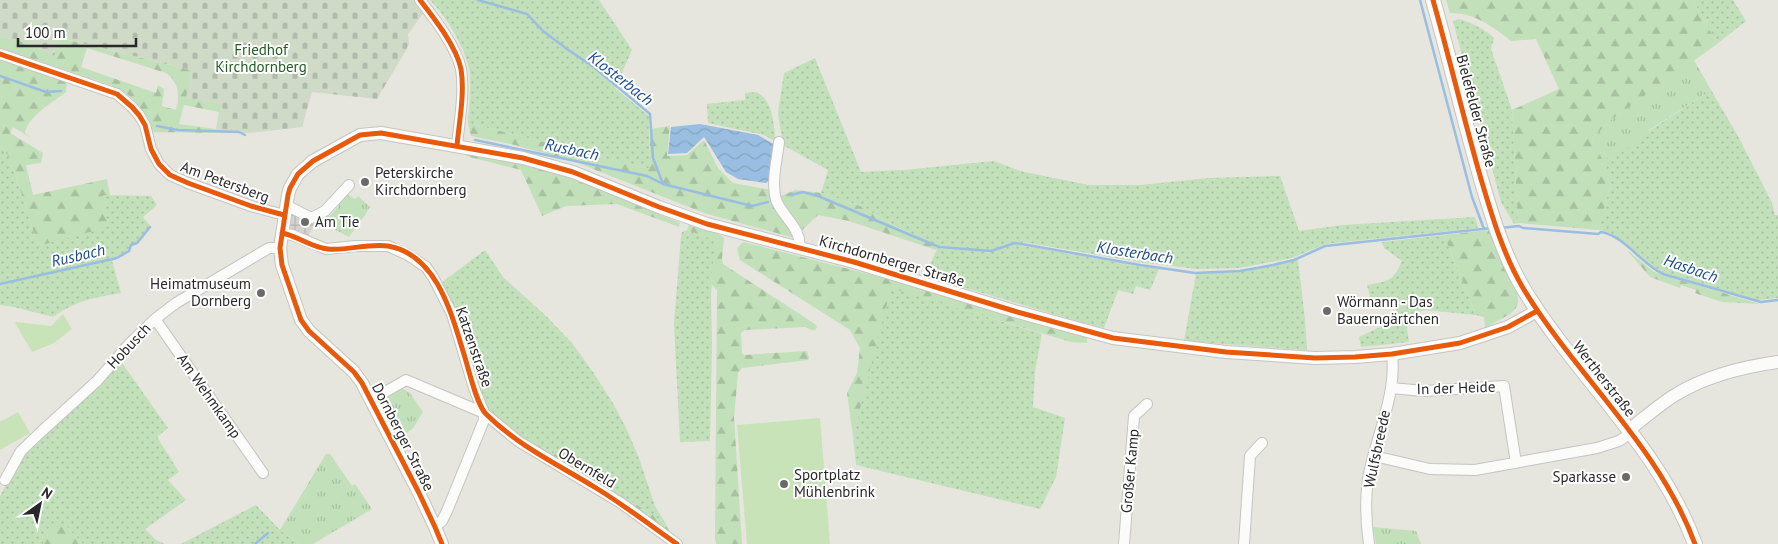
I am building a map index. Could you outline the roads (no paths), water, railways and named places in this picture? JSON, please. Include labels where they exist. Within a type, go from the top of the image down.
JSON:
[{"type":"main road","name":"Bielefelder Straße","points":[[1433,0],[1472,148],[1497,228]]},
{"type":"main road","name":"Wertherstraße","points":[[1497,228],[1522,285],[1538,311],[1664,480],[1695,544]]},
{"type":"street","points":[[420,0],[453,50],[460,69],[462,87],[457,146]]},
{"type":"street","name":"Am Petersberg","points":[[0,54],[35,64],[117,94],[132,107],[145,124],[151,149],[159,164],[170,175],[251,206],[285,210]]},
{"type":"street","name":"Kirchdornberger Straße","points":[[285,210],[290,188],[303,169],[313,161],[360,135],[381,133],[457,146],[573,172],[659,207],[707,224],[864,264],[1014,311],[1113,338],[1183,348],[1316,358],[1392,354],[1460,343],[1508,327],[1538,311]]},
{"type":"street","points":[[779,142],[774,188],[776,200],[800,238],[799,248]]},
{"type":"street","points":[[285,210],[311,218],[325,212],[349,185]]},
{"type":"street","name":"Dornberger Straße","points":[[285,210],[280,248],[282,265],[301,320],[309,331],[354,372],[371,400],[436,527],[442,544]]},
{"type":"street","name":"Katzenstraße","points":[[282,233],[293,235],[326,249],[355,246],[388,246],[408,254],[421,263],[432,277],[452,314],[474,388],[484,413]]},
{"type":"street","name":"Hobusch","points":[[5,480],[22,451],[97,381],[130,343],[155,319],[176,303],[269,248],[280,248]]},
{"type":"street","name":"Am Wehmkamp","points":[[155,319],[263,473]]},
{"type":"street","name":"Wulfsbreede","points":[[1370,544],[1366,506],[1368,480],[1391,388],[1392,354]]},
{"type":"street","points":[[1374,456],[1430,469],[1475,470],[1606,446],[1619,442],[1673,396],[1699,382],[1732,371],[1778,362]]},
{"type":"street","name":"Obernfeld","points":[[371,400],[406,380],[484,413],[518,441],[621,503],[676,544]]},
{"type":"street","name":"In der Heide","points":[[1391,388],[1424,391],[1504,386],[1516,463]]},
{"type":"street","name":"Großer Kamp","points":[[1124,544],[1134,416],[1147,404]]},
{"type":"street","points":[[436,527],[442,521],[447,511],[484,420],[484,413]]},
{"type":"street","points":[[1244,544],[1250,456],[1262,443]]},
{"type":"water","points":[[700,124],[758,135],[775,145],[770,180],[766,183],[738,179],[726,172],[704,137],[687,153],[668,154],[671,127]]},
{"type":"waterway","name":"Klosterbach","points":[[478,0],[527,14],[543,31],[595,68],[650,114],[653,158],[663,184],[752,206],[768,202]]},
{"type":"waterway","points":[[1420,0],[1472,197],[1484,229]]},
{"type":"waterway","points":[[0,76],[46,92],[61,91]]},
{"type":"waterway","points":[[157,126],[178,130],[239,132],[245,135]]},
{"type":"waterway","name":"Rusbach","points":[[475,140],[647,176],[663,184]]},
{"type":"waterway","name":"Klosterbach","points":[[791,195],[803,192],[818,196],[939,247],[991,251],[1015,243],[1195,273],[1240,271],[1273,265],[1294,260],[1325,246],[1492,228]]},
{"type":"waterway","name":"Hasbach","points":[[1500,228],[1519,226],[1523,228],[1598,234],[1601,232],[1618,239],[1647,264],[1663,274],[1761,302],[1778,300]]},
{"type":"waterway","name":"Rusbach","points":[[0,284],[117,258],[129,251],[131,245],[137,243],[150,227]]},
{"type":"waterway","points":[[255,544],[268,533]]},
{"type":"place","name":"Peterskirche Kirchdornberg","points":[[365,182]]},
{"type":"place","name":"Am Tie","points":[[305,222]]},
{"type":"place","name":"Heimatmuseum Dornberg","points":[[261,293]]},
{"type":"place","name":"Wörmann - Das Bauerngärtchen","points":[[1327,311]]},
{"type":"place","name":"Sparkasse","points":[[1626,477]]},
{"type":"place","name":"Sportplatz Mühlenbrink","points":[[784,484]]},
{"type":"park label","name":"Friedhof Kirchdornberg","points":[[261,58]]}]
